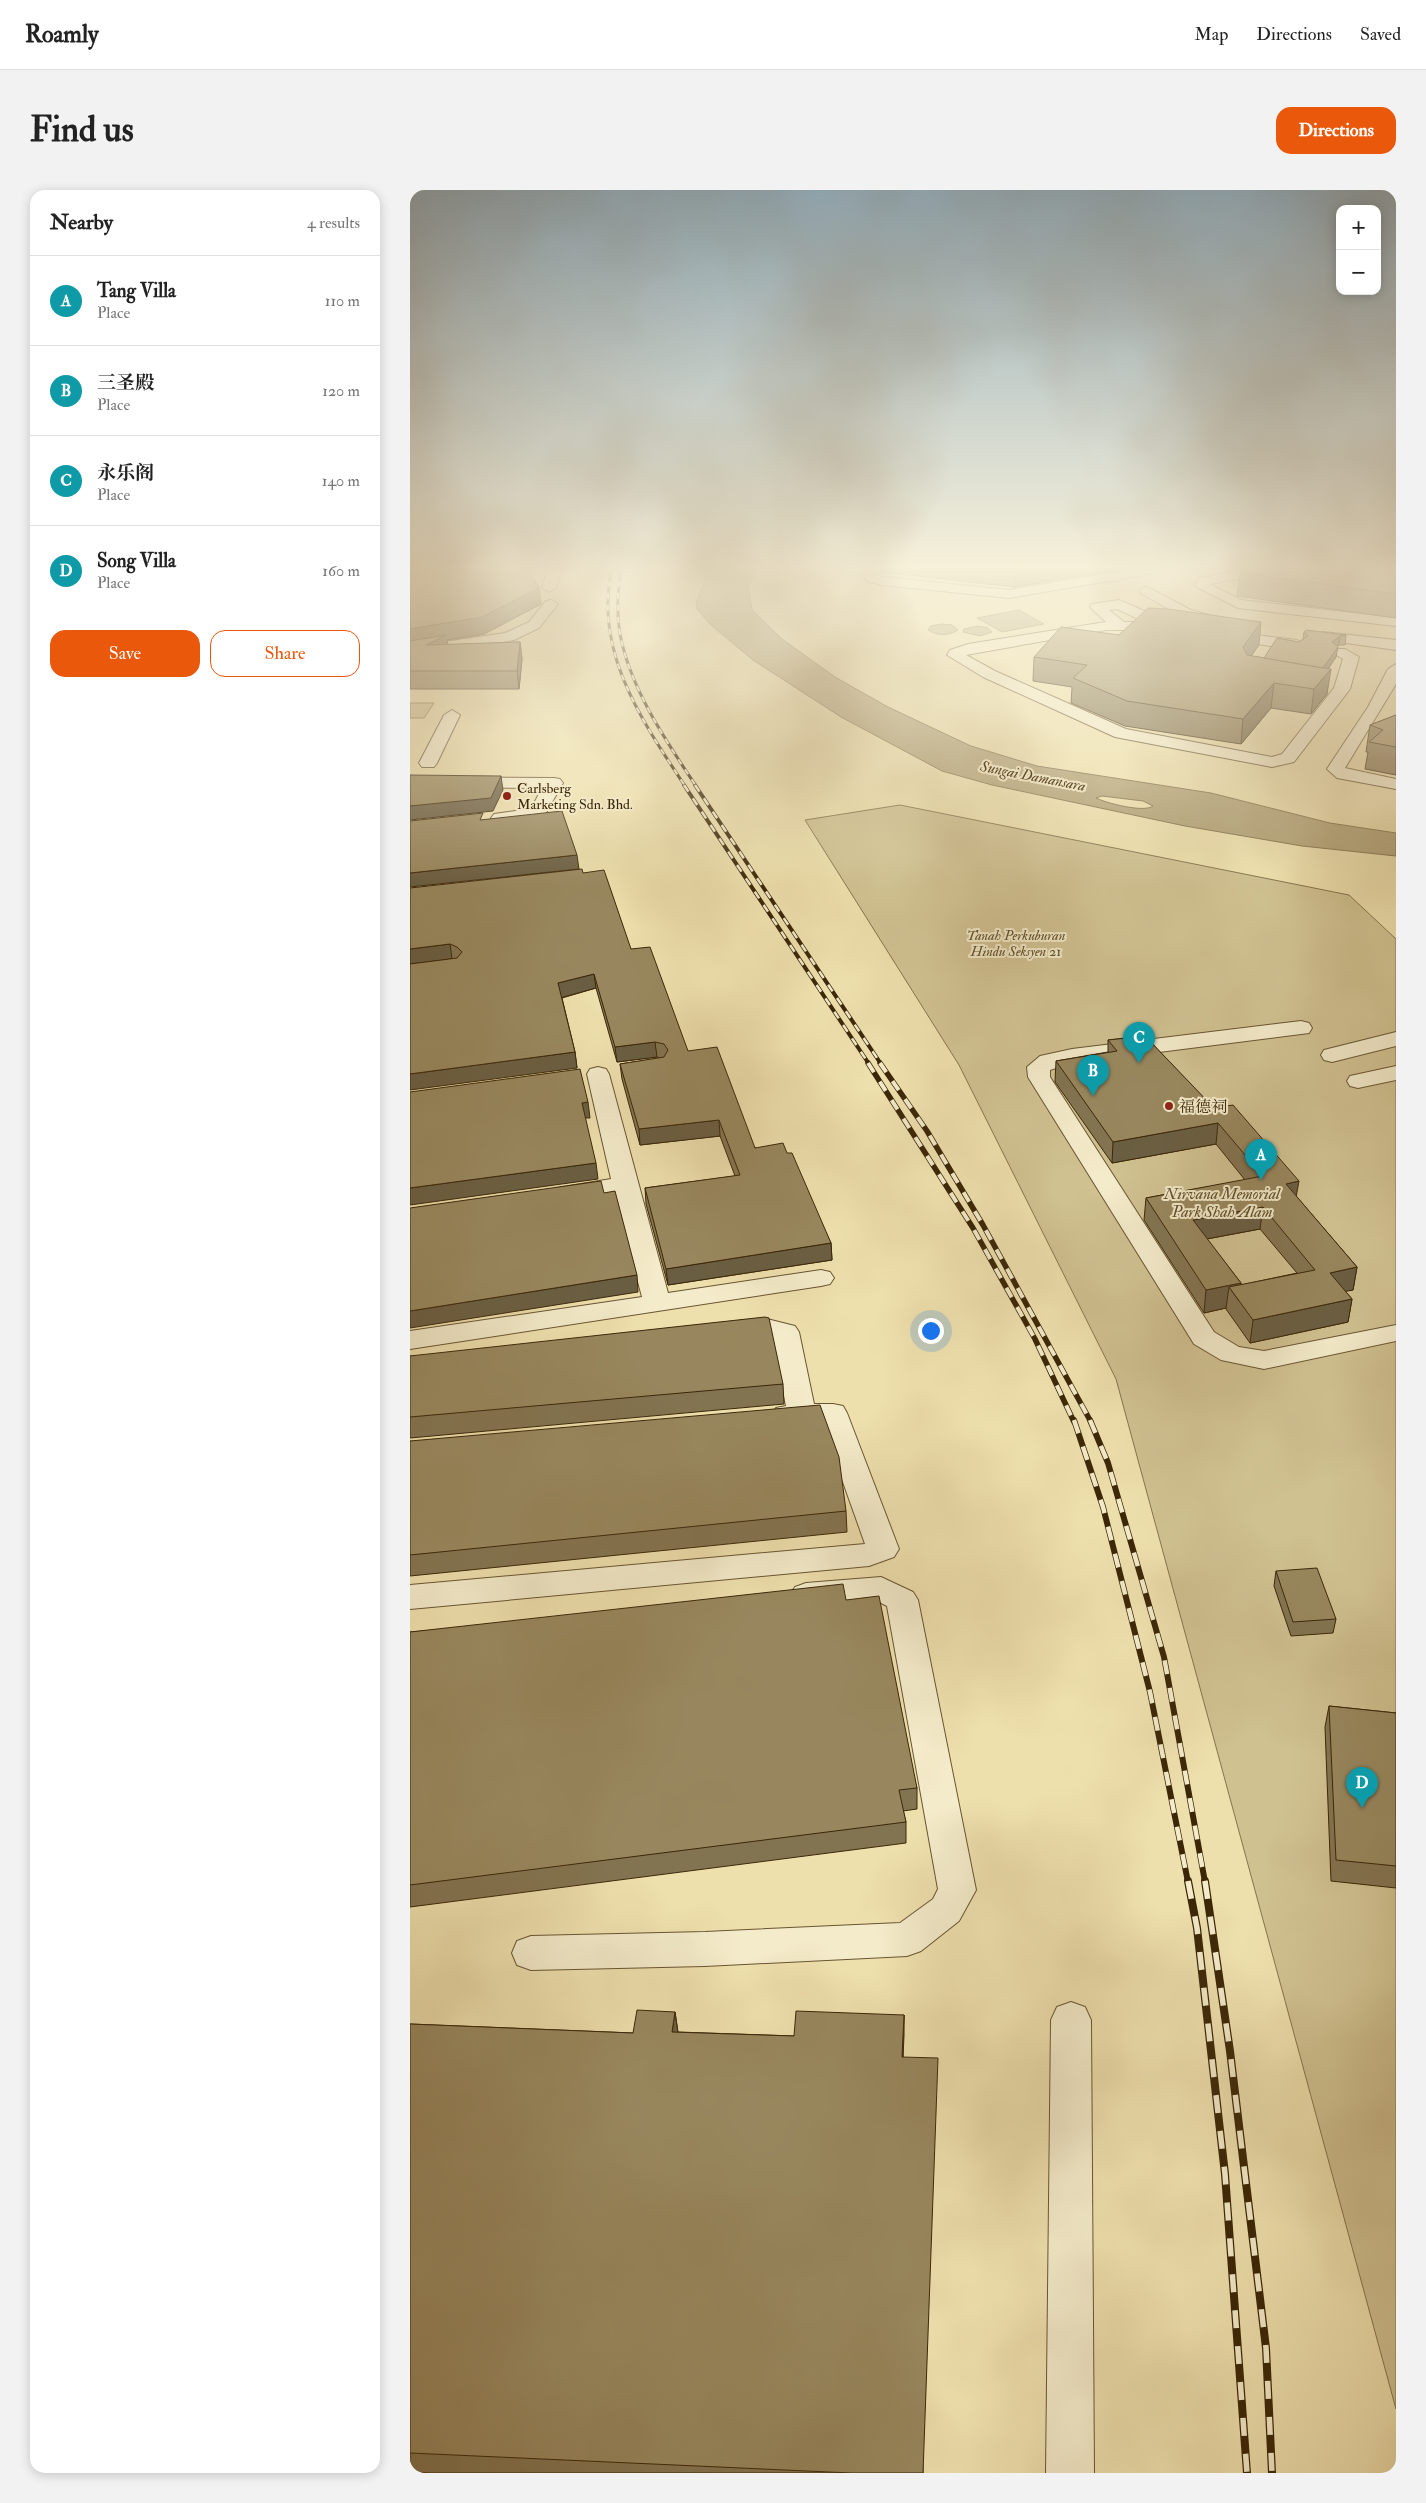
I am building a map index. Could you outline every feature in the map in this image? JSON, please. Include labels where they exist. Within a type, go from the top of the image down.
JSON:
[{"type":"street","points":[[993,676],[1121,733],[1272,762],[1288,758],[1342,689],[1346,676]]},
{"type":"street","points":[[1017,686],[1027,676]]},
{"type":"street","points":[[1394,676],[1336,769],[1343,774],[1396,784]]},
{"type":"street","points":[[1323,686],[1342,689]]},
{"type":"street","points":[[1376,707],[1396,699]]},
{"type":"street","points":[[428,763],[452,715]]},
{"type":"street","points":[[1356,739],[1380,730]]},
{"type":"street","points":[[410,763],[446,763]]},
{"type":"street","points":[[410,782],[554,783],[537,814],[478,820]]},
{"type":"street","points":[[1301,1028],[1072,1056],[1048,1061],[1038,1067],[1039,1077],[1204,1338],[1232,1354],[1264,1360],[1396,1333]]},
{"type":"street","points":[[1332,1055],[1396,1040]]},
{"type":"street","points":[[623,1071],[588,1075],[625,1185],[657,1303]]},
{"type":"street","points":[[1358,1080],[1396,1073]]},
{"type":"street","points":[[547,1196],[625,1185]]},
{"type":"street","points":[[410,1340],[821,1278]]},
{"type":"street","points":[[708,1334],[767,1327],[785,1332],[802,1414]]},
{"type":"street","points":[[410,1597],[869,1555],[883,1549],[833,1413],[763,1417]]},
{"type":"street","points":[[531,1953],[705,1949],[907,1939],[946,1910],[957,1890],[902,1600],[881,1589],[777,1599]]},
{"type":"street","points":[[1070,2020],[1070,2473]]},
{"type":"green space","points":[[410,703],[434,703],[424,718],[410,718]]},
{"type":"green space","name":"Nirvana Memorial Park Shah Alam","points":[[900,805],[1349,895],[1396,939],[1396,2409],[1116,1379],[959,1065],[805,820]]},
{"type":"water","name":"Sungai Damansara","points":[[777,676],[833,676],[888,707],[971,746],[1037,766],[1211,793],[1330,823],[1396,833],[1396,856],[1302,846],[1185,826],[992,785],[942,771],[841,717]],"holes":[[[1102,796],[1143,801],[1153,806],[1134,808],[1116,805],[1096,798]]]},
{"type":"building","points":[[1076,676],[1325,676],[1314,689],[1274,683],[1243,719],[1127,701],[1073,678]]},
{"type":"building","points":[[1396,715],[1396,747],[1369,742],[1383,730],[1370,725]]},
{"type":"building","points":[[410,775],[501,776],[491,798],[410,806]]},
{"type":"building","points":[[562,811],[577,855],[410,873],[410,821],[483,813],[480,820]]},
{"type":"building","points":[[582,869],[583,873],[604,870],[631,949],[650,947],[688,1051],[717,1047],[755,1148],[783,1143],[787,1153],[792,1153],[831,1243],[666,1269],[645,1188],[740,1175],[719,1120],[639,1129],[620,1064],[664,1057],[668,1050],[664,1044],[655,1042],[615,1047],[594,974],[558,983],[575,1052],[410,1074],[410,964],[457,958],[462,952],[450,944],[410,949],[410,888]]},
{"type":"building","points":[[1145,1036],[1214,1108],[1233,1105],[1299,1181],[1286,1184],[1357,1267],[1330,1273],[1352,1299],[1253,1320],[1229,1287],[1315,1270],[1263,1207],[1193,1220],[1241,1283],[1206,1290],[1146,1198],[1263,1176],[1218,1123],[1113,1142],[1056,1061],[1117,1051],[1108,1040]]},
{"type":"building","points":[[580,1069],[588,1102],[582,1103],[596,1163],[410,1188],[410,1092]]},
{"type":"building","points":[[601,1181],[604,1193],[615,1191],[637,1275],[410,1311],[410,1208]]},
{"type":"building","points":[[769,1318],[783,1384],[410,1417],[410,1356]]},
{"type":"building","points":[[820,1405],[839,1457],[846,1511],[410,1555],[410,1441]]},
{"type":"building","points":[[1317,1568],[1336,1619],[1293,1622],[1276,1571]]},
{"type":"building","points":[[843,1584],[846,1600],[879,1596],[917,1788],[899,1790],[906,1822],[410,1885],[410,1632]]},
{"type":"building","points":[[1329,1706],[1396,1713],[1396,1866],[1336,1860]]},
{"type":"building","points":[[637,2010],[675,2012],[672,2032],[794,2036],[796,2011],[904,2015],[902,2057],[938,2058],[923,2473],[851,2473],[410,2453],[410,2024],[633,2033]]},
{"type":"railway","points":[[622,676],[638,710],[685,786]]},
{"type":"railway","points":[[633,676],[650,713],[696,786]]},
{"type":"railway","points":[[684,785],[869,1064]]},
{"type":"railway","points":[[695,785],[881,1064]]},
{"type":"railway","points":[[868,1063],[973,1228],[1035,1339],[1074,1422]]},
{"type":"railway","points":[[880,1063],[927,1131],[983,1225],[1090,1421]]},
{"type":"railway","points":[[1074,1420],[1103,1507],[1150,1692],[1188,1882]]},
{"type":"railway","points":[[1090,1421],[1108,1463],[1164,1657],[1205,1882]]},
{"type":"railway","points":[[1188,1881],[1197,1928],[1225,2174],[1247,2473]]},
{"type":"railway","points":[[1205,1881],[1230,2051],[1266,2348],[1272,2473]]},
{"type":"place","name":"Carlsberg Marketing Sdn. Bhd.","points":[[507,796]]},
{"type":"place","name":"永乐阁","points":[[1139,1063]]},
{"type":"place","name":"三圣殿","points":[[1093,1096]]},
{"type":"place","name":"福德祠","points":[[1169,1106]]},
{"type":"place","name":"Tang Villa","points":[[1261,1180]]},
{"type":"place","name":"Song Villa","points":[[1362,1808]]},
{"type":"park label","name":"Tanah Perkuburan Hindu Seksyen 21","points":[[1016,944]]}]
